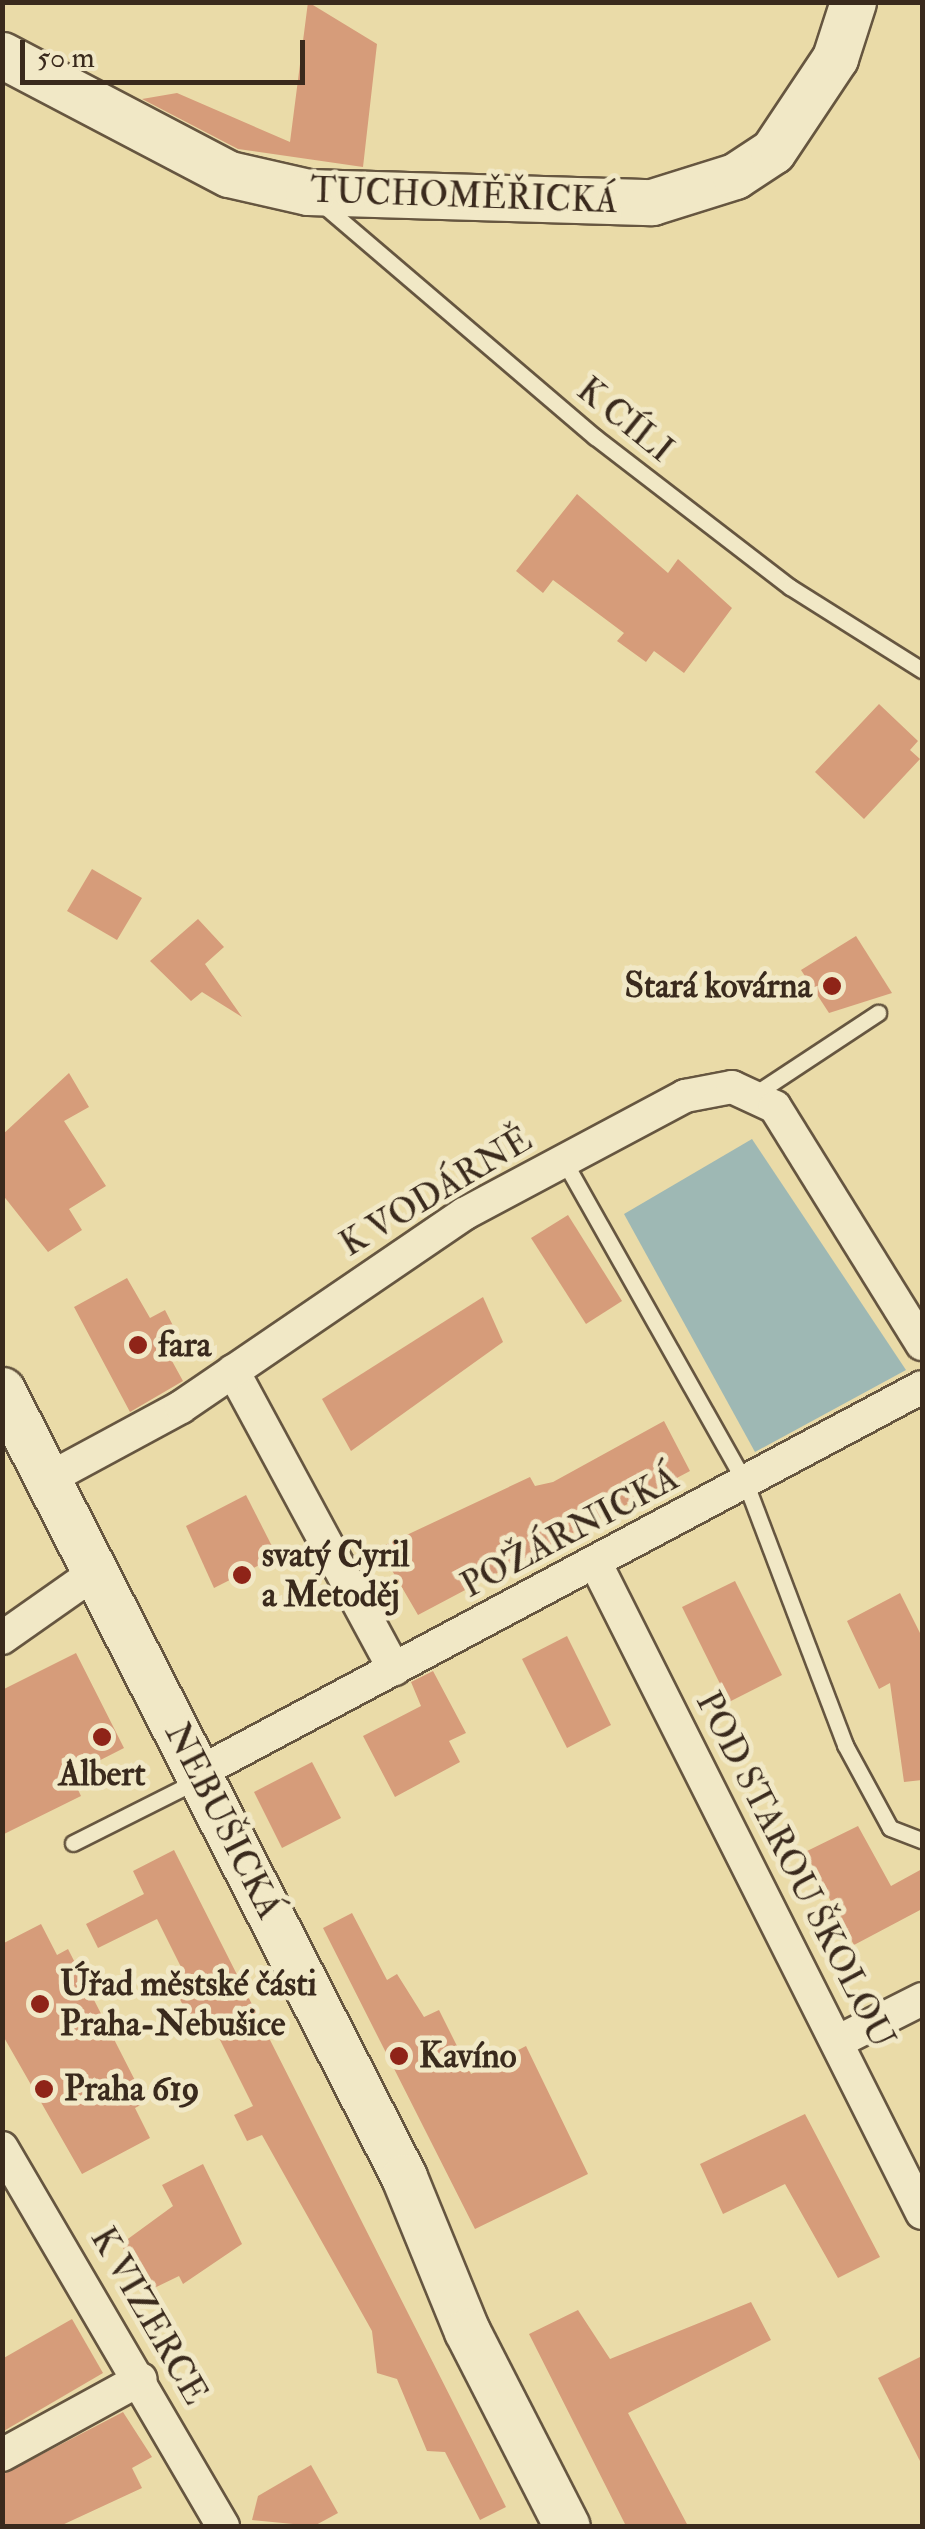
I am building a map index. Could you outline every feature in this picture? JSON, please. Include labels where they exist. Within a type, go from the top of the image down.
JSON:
[{"type":"street","name":"TUCHOMĚŘICKÁ","points":[[2,55],[229,174],[308,192],[601,205],[691,194],[774,150],[835,58],[853,2]]},
{"type":"street","name":"K VODÁRNĚ","points":[[48,1479],[233,1370],[464,1214],[686,1096],[758,1092]]},
{"type":"street","points":[[758,1092],[922,1344]]},
{"type":"street","points":[[233,1370],[394,1669]]},
{"type":"street","name":"POŽÁRNICKÁ","points":[[200,1776],[922,1387]]},
{"type":"street","name":"NEBUŠICKÁ","points":[[2,1390],[200,1776],[567,2526]]},
{"type":"street","name":"POD STAROU ŠKOLOU","points":[[596,1564],[922,2213]]},
{"type":"street","points":[[2,1638],[96,1572]]},
{"type":"street","points":[[836,2042],[922,1999]]},
{"type":"street","name":"K VIZERCE","points":[[2,2148],[223,2526]]},
{"type":"street","points":[[2,2454],[141,2380]]},
{"type":"lane","name":"K CÍLI","points":[[308,192],[595,437],[790,587],[922,670]]},
{"type":"lane","points":[[758,1092],[878,1013]]},
{"type":"lane","points":[[564,1160],[746,1484],[845,1745],[890,1828],[922,1840]]},
{"type":"lane","points":[[72,1843],[200,1776]]},
{"type":"water","points":[[752,1139],[906,1370],[755,1452],[624,1214]]},
{"type":"building","points":[[308,2],[377,44],[363,167],[238,149],[142,99],[177,93],[290,142]]},
{"type":"building","points":[[577,494],[668,573],[678,559],[732,608],[684,673],[654,651],[646,662],[617,641],[624,633],[553,580],[543,593],[516,571]]},
{"type":"building","points":[[879,704],[918,741],[910,750],[920,759],[864,819],[815,772]]},
{"type":"building","points":[[92,869],[142,898],[117,940],[67,911]]},
{"type":"building","points":[[198,919],[224,947],[205,964],[242,1017],[202,992],[191,1001],[150,961]]},
{"type":"building","points":[[856,936],[892,993],[829,1013],[801,970]]},
{"type":"building","points":[[69,1073],[89,1107],[64,1121],[106,1186],[69,1209],[82,1230],[48,1252],[2,1194],[2,1135]]},
{"type":"building","points":[[568,1215],[622,1301],[586,1324],[531,1238]]},
{"type":"building","name":"fara","points":[[127,1278],[150,1318],[165,1310],[187,1353],[172,1361],[183,1381],[130,1412],[74,1307]]},
{"type":"building","points":[[483,1297],[503,1342],[351,1451],[322,1399]]},
{"type":"building","points":[[664,1421],[690,1471],[418,1615],[379,1548],[530,1477],[535,1486],[553,1482]]},
{"type":"building","points":[[246,1495],[277,1556],[214,1588],[186,1526]]},
{"type":"building","points":[[735,1581],[782,1675],[729,1702],[682,1607]]},
{"type":"building","points":[[900,1593],[922,1637],[922,1780],[904,1782],[890,1683],[879,1689],[847,1621]]},
{"type":"building","points":[[567,1636],[611,1725],[567,1748],[522,1659]]},
{"type":"building","points":[[76,1653],[124,1748],[71,1775],[81,1796],[2,1835],[2,1690]]},
{"type":"building","points":[[433,1671],[466,1733],[449,1741],[460,1762],[395,1797],[363,1736],[421,1706],[411,1682]]},
{"type":"building","points":[[312,1762],[341,1818],[282,1848],[254,1792]]},
{"type":"building","points":[[858,1826],[891,1886],[922,1869],[922,1909],[854,1945],[805,1852]]},
{"type":"building","points":[[174,1850],[506,2507],[480,2520],[445,2452],[427,2451],[397,2379],[377,2373],[372,2331],[262,2135],[247,2141],[234,2115],[253,2106],[209,2018],[194,2026],[176,1992],[190,1985],[157,1919],[98,1948],[86,1924],[144,1894],[133,1871]]},
{"type":"building","points":[[352,1913],[387,1980],[397,1974],[424,2017],[439,2010],[471,2074],[526,2046],[588,2174],[475,2229],[323,1928]]},
{"type":"building","points":[[41,1924],[57,1955],[68,1949],[146,2102],[135,2108],[150,2138],[82,2174],[2,2034],[2,1944]]},
{"type":"building","points":[[805,2114],[880,2257],[838,2278],[785,2184],[723,2214],[700,2164]]},
{"type":"building","points":[[203,2164],[242,2244],[183,2284],[179,2276],[146,2292],[121,2244],[173,2206],[162,2185]]},
{"type":"building","points":[[751,2302],[771,2340],[628,2413],[688,2526],[626,2526],[529,2334],[578,2310],[610,2359]]},
{"type":"building","points":[[72,2319],[103,2373],[2,2432],[2,2359]]},
{"type":"building","points":[[922,2356],[922,2465],[878,2378]]},
{"type":"building","points":[[123,2412],[152,2457],[132,2468],[142,2488],[60,2526],[2,2526],[2,2475]]},
{"type":"building","points":[[311,2465],[338,2513],[314,2526],[252,2520],[258,2496]]},
{"type":"place","name":"Stará kovárna","points":[[832,986]]},
{"type":"place","name":"fara","points":[[138,1345]]},
{"type":"place","name":"svatý Cyril a Metoděj","points":[[242,1575]]},
{"type":"place","name":"Albert","points":[[102,1737]]},
{"type":"place","name":"Úřad městské části Praha-Nebušice","points":[[40,2004]]},
{"type":"place","name":"Kavíno","points":[[399,2056]]},
{"type":"place","name":"Praha 619","points":[[44,2089]]}]
